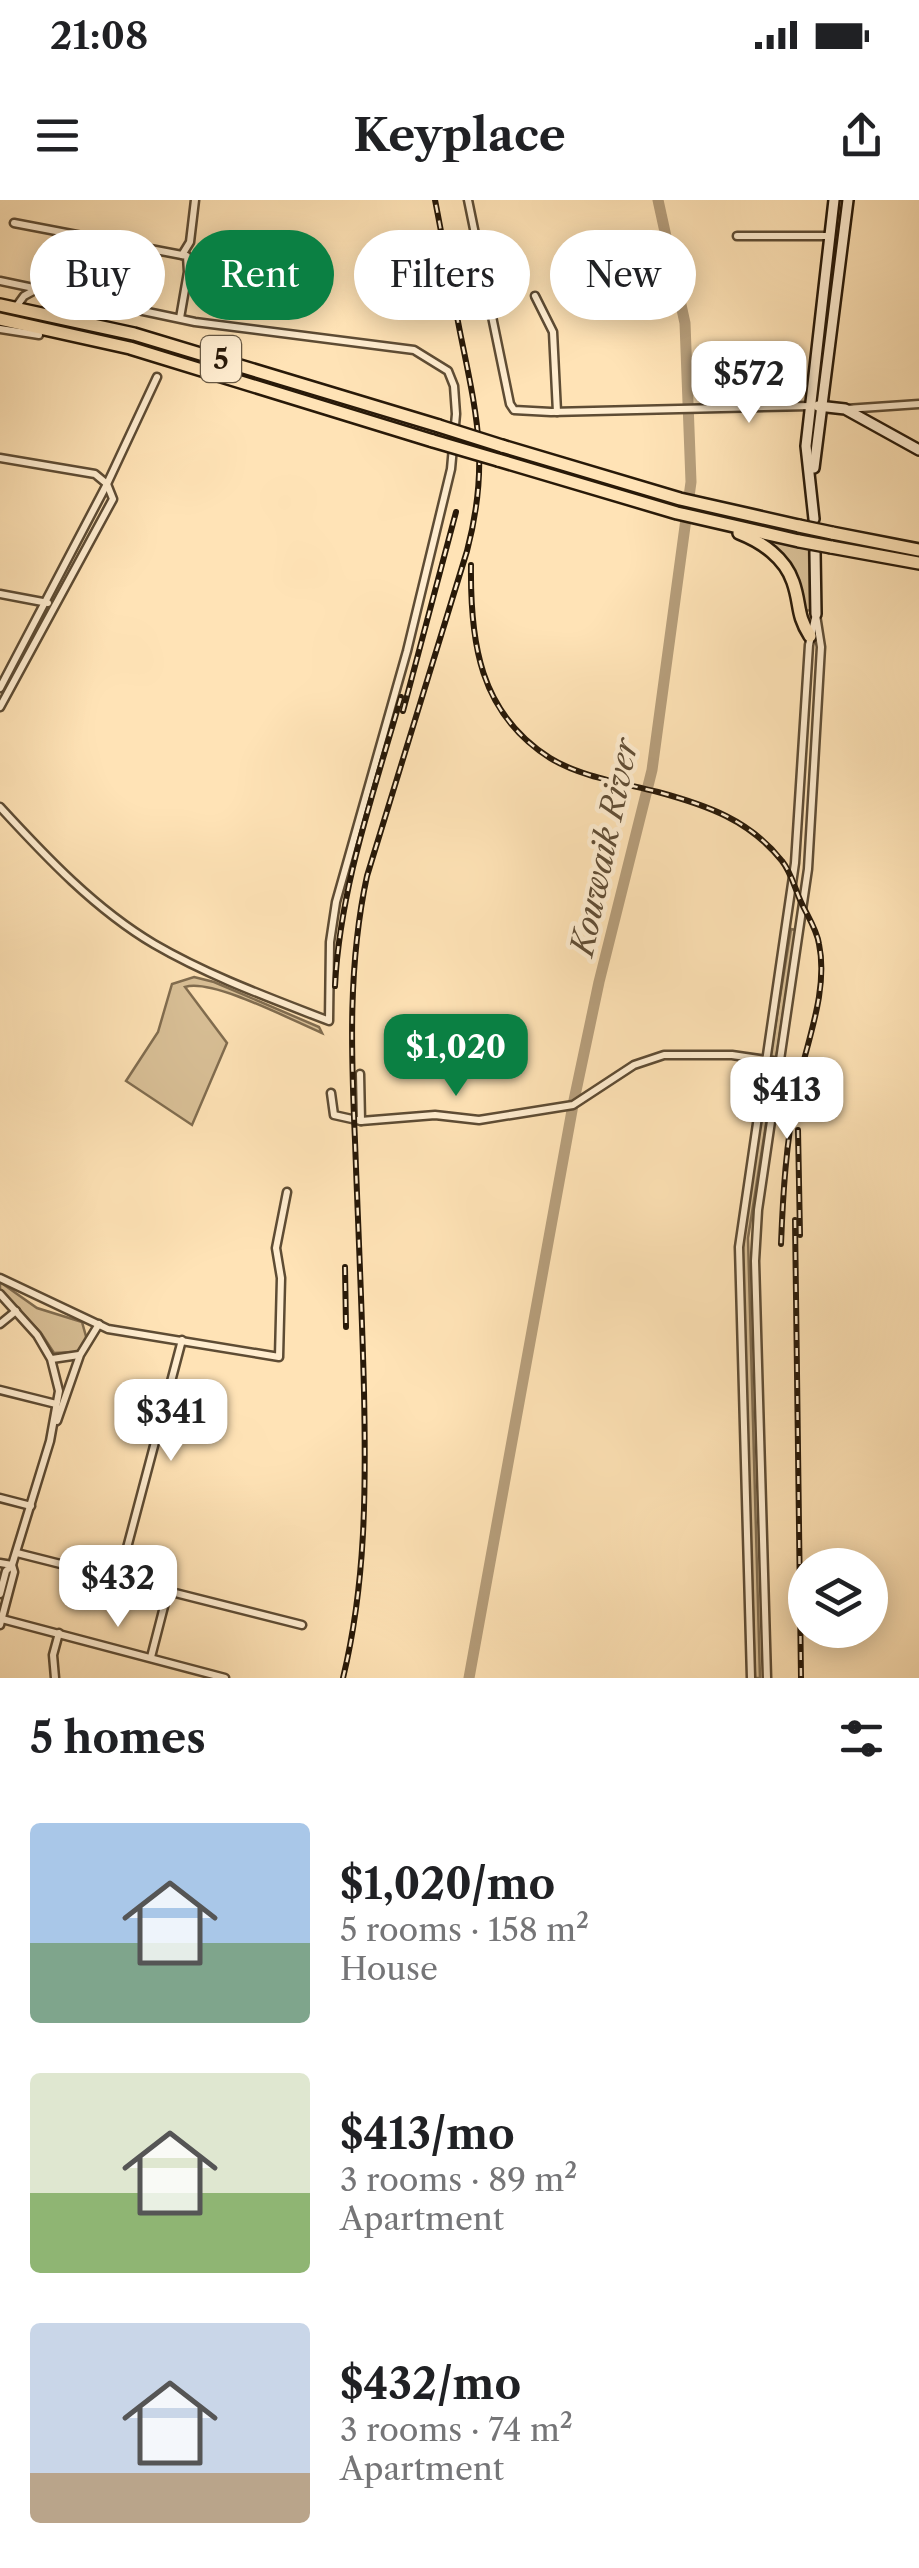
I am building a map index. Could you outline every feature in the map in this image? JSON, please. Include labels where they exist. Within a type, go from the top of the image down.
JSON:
[{"type":"highway","name":"5","points":[[0,305],[134,334],[706,505],[919,550]]},
{"type":"highway","name":"5","points":[[0,319],[130,348],[677,513],[919,563]]},
{"type":"highway","points":[[703,519],[755,540],[786,567],[793,582],[798,616],[810,636]]},
{"type":"main road","points":[[816,406],[834,200]]},
{"type":"main road","points":[[814,519],[806,446],[816,406],[848,200]]},
{"type":"main road","points":[[816,406],[845,409],[919,450]]},
{"type":"main road","points":[[816,552],[816,614]]},
{"type":"street","points":[[182,255],[190,242],[194,200]]},
{"type":"street","points":[[468,200],[514,410],[816,406]]},
{"type":"street","points":[[14,223],[53,230]]},
{"type":"street","points":[[737,236],[830,236]]},
{"type":"street","points":[[165,251],[186,256],[189,264],[180,318]]},
{"type":"street","points":[[0,281],[30,287]]},
{"type":"street","points":[[16,307],[30,293]]},
{"type":"street","points":[[535,296],[553,332],[558,412]]},
{"type":"street","points":[[0,807],[56,868],[152,943],[217,976],[329,1022],[330,942],[336,902],[407,651],[447,486],[456,414],[454,386],[448,370],[414,350],[165,315]]},
{"type":"street","points":[[0,329],[39,335]]},
{"type":"street","points":[[0,707],[46,602],[157,377]]},
{"type":"street","points":[[845,409],[919,404]]},
{"type":"street","points":[[0,458],[88,472],[100,476],[113,495],[112,506],[56,605],[0,688]]},
{"type":"street","points":[[0,594],[56,605]]},
{"type":"street","points":[[751,1678],[739,1248],[796,863],[810,636],[816,614]]},
{"type":"street","points":[[767,1678],[755,1261],[758,1210],[808,869],[821,647],[816,614]]},
{"type":"street","points":[[331,1092],[334,1115],[361,1121],[435,1115],[480,1120],[573,1105],[634,1066],[664,1054],[732,1055],[780,1062]]},
{"type":"street","points":[[360,1074],[361,1121]]},
{"type":"street","points":[[0,1278],[108,1328],[279,1356],[281,1278],[276,1248],[287,1192]]},
{"type":"street","points":[[0,1294],[38,1335],[51,1359],[57,1377],[50,1442]]},
{"type":"street","points":[[0,1324],[16,1311]]},
{"type":"street","points":[[0,1594],[6,1571],[17,1553],[80,1355],[100,1324]]},
{"type":"street","points":[[120,1578],[182,1340]]},
{"type":"street","points":[[51,1359],[80,1355]]},
{"type":"street","points":[[0,1390],[56,1404]]},
{"type":"street","points":[[0,1498],[30,1506]]},
{"type":"street","points":[[17,1553],[302,1625]]},
{"type":"street","points":[[0,1562],[12,1565]]},
{"type":"street","points":[[12,1565],[14,1572],[1,1621],[225,1678]]},
{"type":"street","points":[[151,1658],[168,1591]]},
{"type":"street","points":[[54,1678],[53,1655],[59,1633]]},
{"type":"shaded area","points":[[757,535],[809,549],[810,610],[806,611],[795,573]]},
{"type":"shaded area","points":[[791,929],[796,930],[776,1059],[770,1058]]},
{"type":"shaded area","points":[[194,977],[319,1027],[322,1033],[233,994],[185,987],[227,1043],[192,1125],[126,1081],[158,1032],[172,984]]},
{"type":"shaded area","points":[[770,1067],[775,1067],[748,1238],[760,1678],[755,1678],[742,1257]]},
{"type":"shaded area","points":[[0,1282],[37,1308],[82,1322],[87,1340],[77,1352],[54,1353],[0,1289]]},
{"type":"waterway","name":"Kouwaik River","points":[[469,1678],[573,1105],[652,770],[691,482],[685,323],[658,200]]},
{"type":"railway","points":[[343,1678],[356,1607],[364,1500],[352,1041],[357,942],[367,876],[467,551],[478,494],[476,419],[435,200]]},
{"type":"railway","points":[[403,711],[456,512]]},
{"type":"railway","points":[[471,565],[473,621],[483,673],[508,720],[526,740],[575,770],[676,797],[726,816],[756,835],[790,875],[818,939],[821,981],[793,1112],[781,1244]]},
{"type":"railway","points":[[335,986],[351,876],[401,697]]},
{"type":"railway","points":[[798,1130],[800,1235]]},
{"type":"railway","points":[[795,1220],[801,1678]]},
{"type":"railway","points":[[345,1267],[346,1327]]}]
